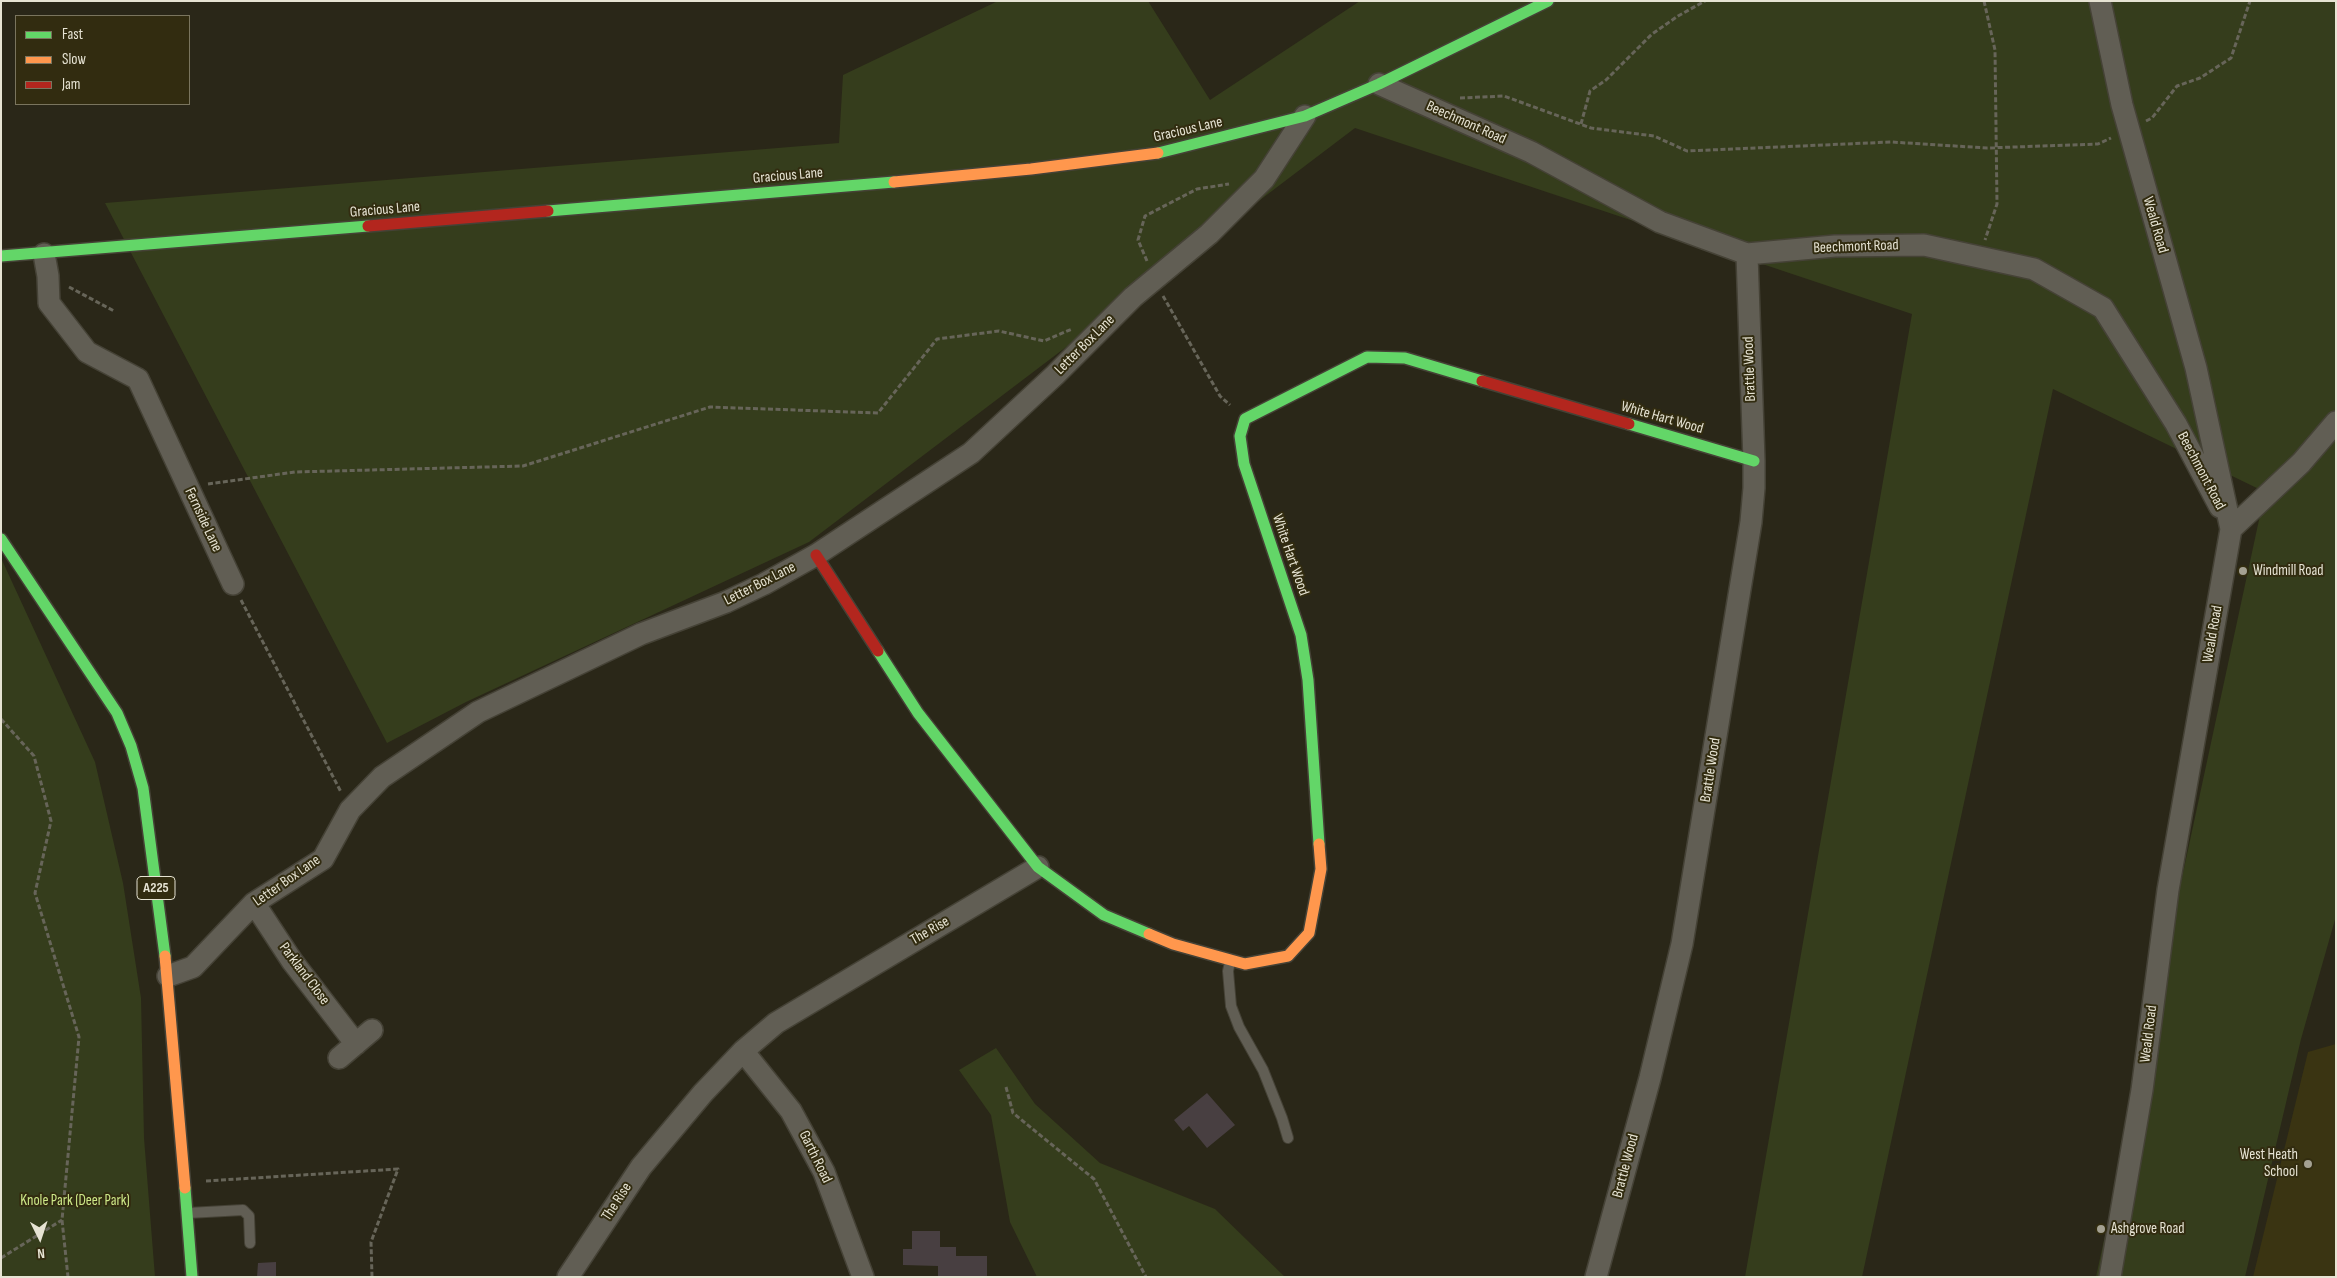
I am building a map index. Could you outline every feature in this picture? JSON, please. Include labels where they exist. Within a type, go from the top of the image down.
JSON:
[{"type":"street","name":"Gracious Lane","points":[[1,256],[44,254],[1031,169],[1162,153],[1305,116],[1379,84],[1548,1]]},
{"type":"street","name":"Weald Road","points":[[2100,1],[2129,129],[2196,368],[2231,529],[2168,890],[2142,1090],[2110,1277]]},
{"type":"street","name":"Beechmont Road","points":[[1379,84],[1531,152],[1660,222],[1747,254],[1835,246],[1924,245],[2034,269],[2103,308],[2176,424],[2231,529]]},
{"type":"street","name":"Letter Box Lane","points":[[168,976],[193,967],[254,903],[323,859],[350,810],[382,777],[478,712],[641,634],[726,602],[816,555],[971,453],[1133,297],[1210,234],[1264,179],[1305,116]]},
{"type":"street","name":"Fernside Lane","points":[[44,254],[48,276],[49,302],[87,352],[138,379],[233,584]]},
{"type":"street","name":"Brattle Wood","points":[[1596,1277],[1650,1078],[1682,944],[1750,522],[1754,488],[1754,461],[1747,254]]},
{"type":"street","name":"White Hart Wood","points":[[1038,867],[1104,915],[1174,944],[1245,964],[1288,956],[1309,933],[1321,869],[1308,680],[1301,635],[1244,464],[1240,436],[1245,419],[1367,357],[1405,358],[1754,461]]},
{"type":"street","points":[[2231,529],[2301,462],[2336,422]]},
{"type":"street","name":"A225","points":[[1,539],[97,680],[117,713],[131,746],[143,788],[168,976],[192,1277]]},
{"type":"street","points":[[816,555],[918,713],[1038,867]]},
{"type":"street","name":"The Rise","points":[[568,1277],[641,1167],[703,1092],[743,1051],[776,1022],[1038,867]]},
{"type":"street","name":"Parkland Close","points":[[254,903],[292,960],[364,1037],[339,1058]]},
{"type":"street","name":"Garth Road","points":[[743,1051],[791,1111],[824,1172],[863,1277]]},
{"type":"lane","points":[[1230,960],[1228,971],[1231,1006],[1239,1027],[1263,1070],[1288,1138]]},
{"type":"lane","points":[[187,1213],[243,1210],[249,1216],[250,1243]]},
{"type":"path","points":[[1581,124],[1590,91],[1606,80],[1652,34],[1678,16],[1705,1]]},
{"type":"path","points":[[1980,257],[1997,204],[1995,50],[1984,1]]},
{"type":"path","points":[[1455,98],[1504,96],[1591,128],[1654,136],[1687,151],[1891,142],[1996,148],[2098,144],[2152,118],[2177,86],[2200,78],[2231,58],[2250,1]]},
{"type":"path","points":[[1245,419],[1220,396],[1154,280],[1138,240],[1145,216],[1198,189],[1264,179]]},
{"type":"path","points":[[48,276],[114,311]]},
{"type":"path","points":[[188,486],[295,472],[523,466],[710,407],[878,413],[937,339],[999,331],[1044,341],[1079,325]]},
{"type":"path","points":[[233,584],[350,810]]},
{"type":"path","points":[[1,719],[34,756],[51,821],[35,893],[79,1037],[62,1220],[68,1277]]},
{"type":"path","points":[[1006,1087],[1013,1112],[1094,1179],[1146,1277]]},
{"type":"path","points":[[185,1183],[398,1169],[371,1242],[372,1277]]},
{"type":"path","points":[[1,1258],[62,1220]]},
{"type":"shaded area","name":"West Heath School","points":[[2336,1044],[2336,1277],[2253,1277],[2308,1052]]},
{"type":"green space","points":[[998,1],[1148,1],[1210,100],[1360,1],[2336,1],[2336,916],[2301,1039],[2245,1277],[2096,1277],[2265,492],[2053,389],[1862,1277],[1745,1277],[1912,314],[1355,128],[809,542],[466,702],[387,743],[105,203],[839,143],[843,75]]},
{"type":"green space","name":"Knole Park (Deer Park)","points":[[1,558],[95,762],[123,883],[141,998],[144,1138],[155,1277],[1,1277]]},
{"type":"green space","points":[[996,1048],[1035,1104],[1100,1163],[1215,1209],[1285,1277],[1037,1277],[1010,1222],[991,1115],[959,1070]]},
{"type":"building","points":[[1207,1093],[1235,1125],[1207,1148],[1189,1126],[1183,1131],[1174,1120]]},
{"type":"building","points":[[912,1231],[940,1231],[940,1247],[956,1247],[956,1256],[987,1256],[987,1277],[938,1277],[938,1266],[903,1265],[903,1249],[912,1249]]},
{"type":"building","points":[[276,1262],[276,1277],[257,1277],[258,1263]]},
{"type":"traffic: fast","points":[[1158,153],[1305,116],[1379,84],[1548,1]]},
{"type":"traffic: fast","points":[[548,211],[894,182]]},
{"type":"traffic: fast","points":[[1,256],[368,226]]},
{"type":"traffic: fast","points":[[1319,844],[1308,680],[1301,635],[1244,464],[1240,436],[1245,419],[1367,357],[1405,358],[1482,381]]},
{"type":"traffic: fast","points":[[1629,424],[1754,461]]},
{"type":"traffic: fast","points":[[1,539],[117,713],[131,746],[143,788],[165,956]]},
{"type":"traffic: fast","points":[[878,651],[918,713],[1038,867],[1104,915],[1149,934]]},
{"type":"traffic: fast","points":[[185,1188],[192,1277]]},
{"type":"traffic: slow","points":[[894,182],[1031,169],[1158,153]]},
{"type":"traffic: slow","points":[[1149,934],[1173,944],[1245,964],[1288,956],[1309,933],[1321,869],[1319,844]]},
{"type":"traffic: slow","points":[[165,956],[185,1188]]},
{"type":"traffic: jam","points":[[368,226],[548,211]]},
{"type":"traffic: jam","points":[[1482,381],[1629,424]]},
{"type":"traffic: jam","points":[[816,555],[878,651]]},
{"type":"place","name":"Windmill Road","points":[[2243,571]]},
{"type":"place","name":"West Heath School","points":[[2308,1164]]},
{"type":"place","name":"Ashgrove Road","points":[[2101,1229]]}]
